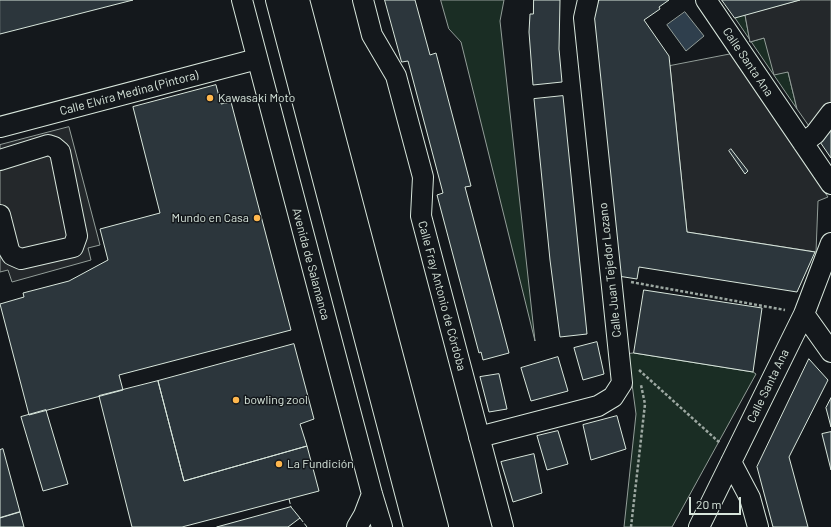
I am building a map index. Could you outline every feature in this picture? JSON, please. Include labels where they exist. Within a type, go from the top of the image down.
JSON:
[{"type":"highway","points":[[276,0],[415,527]]},
{"type":"highway","points":[[298,0],[437,527]]},
{"type":"street","name":"Avenida de Salamanca","points":[[242,0],[382,527]]},
{"type":"street","name":"Calle Fray Antonio de Córdoba","points":[[363,0],[372,35],[396,76],[423,177],[421,216],[503,527]]},
{"type":"street","name":"Calle Juan Tejedor Lozano","points":[[479,437],[598,406],[613,396],[622,383],[584,18],[588,0]]},
{"type":"street","name":"Calle Santa Ana","points":[[706,0],[831,184]]},
{"type":"street","name":"Calle Elvira Medina (Pintora)","points":[[0,127],[257,59]]},
{"type":"street","points":[[803,143],[815,134],[831,113]]},
{"type":"street","points":[[0,160],[48,145],[54,147],[60,152],[77,236],[73,247],[21,259],[12,255],[9,250],[0,215]]},
{"type":"street","name":"Calle Santa Ana","points":[[699,527],[804,314],[831,243]]},
{"type":"street","points":[[804,314],[831,352]]},
{"type":"street","points":[[732,459],[750,498],[758,527]]},
{"type":"street","points":[[357,527],[364,515],[372,494]]},
{"type":"path","points":[[610,278],[804,314]]},
{"type":"path","points":[[640,376],[638,369],[732,459]]},
{"type":"path","points":[[631,527],[645,404],[641,383]]},
{"type":"green space","points":[[441,0],[504,0],[500,21],[535,341],[461,42],[449,29]]},
{"type":"green space","points":[[745,15],[749,39],[735,18]]},
{"type":"green space","points":[[764,38],[788,72],[797,109],[751,42]]},
{"type":"green space","points":[[634,353],[753,372],[756,374],[672,527],[624,527],[636,414],[628,354]]},
{"type":"shaded area","points":[[800,0],[831,0],[831,121],[818,139],[797,109],[788,72],[774,75],[764,38],[750,42],[745,15]]},
{"type":"shaded area","points":[[742,52],[742,70],[828,197],[818,201],[816,252],[687,232],[670,66]]},
{"type":"shaded area","points":[[69,127],[100,245],[88,248],[91,260],[12,282],[8,270],[0,272],[0,145]]},
{"type":"water","points":[[685,12],[704,36],[686,51],[667,25]]},
{"type":"building","points":[[0,0],[133,0],[0,34]]},
{"type":"building","points":[[385,0],[415,0],[430,55],[436,53],[471,186],[465,187],[509,353],[483,360],[481,352],[479,353],[437,195],[443,193],[408,61],[402,62]]},
{"type":"building","points":[[534,0],[560,0],[559,49],[562,82],[533,85],[529,32],[530,14],[533,14]]},
{"type":"building","points":[[600,0],[669,0],[659,7],[660,9],[644,20],[669,56],[687,232],[815,252],[797,292],[639,267],[637,279],[618,276],[592,25],[598,2]]},
{"type":"building","points":[[722,0],[800,0],[735,18]]},
{"type":"building","points":[[216,85],[221,104],[231,102],[291,330],[119,375],[123,390],[29,415],[0,304],[24,297],[23,293],[69,281],[108,260],[100,229],[160,213],[133,107]]},
{"type":"building","points":[[563,96],[587,334],[560,337],[550,260],[534,99]]},
{"type":"building","points":[[831,121],[831,158],[818,139]]},
{"type":"building","points":[[731,149],[748,171],[745,174],[729,151]]},
{"type":"building","points":[[644,290],[762,308],[753,372],[634,353]]},
{"type":"building","points":[[597,342],[604,374],[583,380],[574,348]]},
{"type":"building","name":"bowling zool","points":[[294,344],[314,419],[300,424],[307,446],[184,481],[158,381]]},
{"type":"building","points":[[558,357],[568,391],[531,401],[521,368]]},
{"type":"building","points":[[809,359],[828,380],[789,457],[808,527],[773,527],[757,467]]},
{"type":"building","points":[[499,374],[507,409],[489,412],[480,377]]},
{"type":"building","name":"La Fundición","points":[[158,381],[184,481],[307,446],[319,491],[182,527],[132,527],[99,396]]},
{"type":"building","points":[[831,398],[831,427],[826,408]]},
{"type":"building","points":[[46,410],[68,484],[43,491],[21,417]]},
{"type":"building","points":[[617,416],[626,449],[591,460],[583,425]]},
{"type":"building","points":[[558,431],[568,464],[547,470],[537,436]]},
{"type":"building","points":[[831,432],[831,470],[822,434]]},
{"type":"building","points":[[3,449],[20,512],[0,518],[0,450]]},
{"type":"building","points":[[534,454],[542,493],[513,502],[501,462]]},
{"type":"building","points":[[291,507],[300,518],[288,527],[217,527]]},
{"type":"building","points":[[20,512],[24,527],[0,527],[0,518]]},
{"type":"fence","points":[[289,499],[291,507]]},
{"type":"fence","points":[[300,518],[307,527]]},
{"type":"place","name":"Kawasaki Moto","points":[[210,98]]},
{"type":"place","name":"Mundo en Casa","points":[[257,218]]},
{"type":"place","name":"bowling zool","points":[[236,400]]},
{"type":"place","name":"La Fundición","points":[[279,464]]}]
